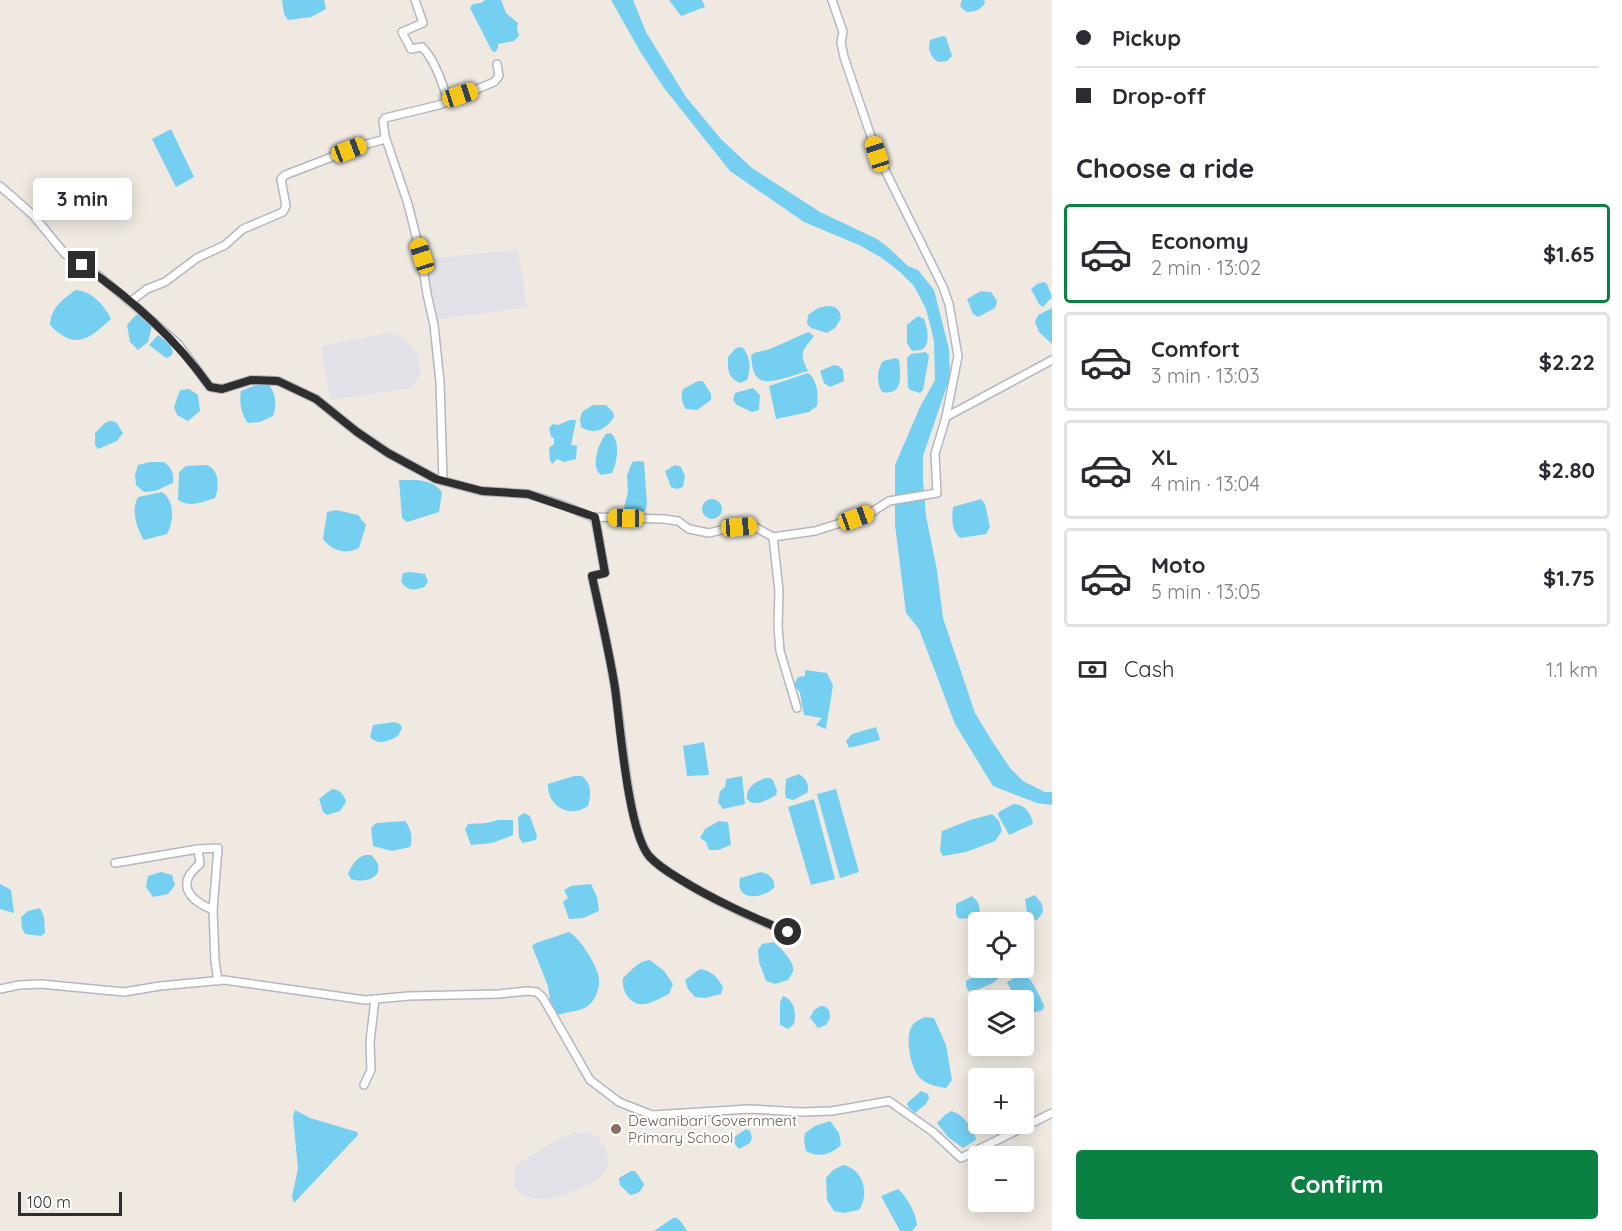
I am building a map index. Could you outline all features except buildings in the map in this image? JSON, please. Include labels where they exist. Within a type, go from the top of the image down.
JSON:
[{"type":"street","points":[[415,0],[423,22],[402,32],[411,49],[422,47],[426,51],[448,100]]},
{"type":"street","points":[[0,186],[33,215],[65,254],[99,276],[178,344],[210,387],[222,389],[251,380],[278,381],[316,399],[357,432],[388,453],[443,482],[482,491],[528,494],[595,517],[671,520],[678,521],[689,529],[710,533],[725,528],[753,526],[773,537],[815,531],[869,514],[889,501],[937,493],[935,454],[946,417],[958,356],[949,304],[943,287],[877,154],[844,57],[841,42],[843,32],[832,0]]},
{"type":"street","points":[[443,482],[440,382],[434,325],[426,294],[422,256],[408,204],[385,136],[383,121],[385,118],[439,105],[494,82],[499,76],[497,64]]},
{"type":"street","points":[[130,302],[147,288],[165,282],[197,258],[225,245],[243,229],[283,212],[286,206],[281,179],[285,175],[382,140],[385,136]]},
{"type":"street","points":[[946,417],[1052,360]]},
{"type":"street","points":[[595,517],[605,573],[592,576],[615,686],[629,791],[639,836],[648,856],[700,892],[788,932]]},
{"type":"street","points":[[773,537],[779,591],[780,651],[797,708]]},
{"type":"street","points":[[115,863],[198,849],[218,848],[213,910],[218,981]]},
{"type":"street","points":[[198,849],[200,864],[191,871],[188,879],[189,894],[195,901],[213,910]]},
{"type":"street","points":[[0,989],[41,984],[124,992],[218,981],[365,1000],[537,992],[543,998],[590,1080],[619,1101],[652,1115],[749,1109],[832,1111],[889,1101],[933,1132],[961,1158],[1052,1113]]},
{"type":"street","points":[[364,1085],[371,1070],[370,1042],[375,999]]},
{"type":"shaded area","points":[[518,250],[527,307],[435,320],[427,289],[425,259]]},
{"type":"shaded area","points":[[389,333],[403,337],[419,356],[420,375],[412,388],[330,400],[321,346]]},
{"type":"shaded area","points":[[576,1132],[591,1134],[599,1138],[607,1152],[609,1164],[601,1176],[590,1184],[547,1199],[534,1199],[519,1193],[514,1186],[516,1165],[555,1141]]},
{"type":"water","points":[[282,0],[324,0],[326,9],[311,17],[288,20],[284,14]]},
{"type":"water","points":[[485,0],[501,0],[506,13],[518,23],[519,36],[514,41],[498,44],[495,52],[492,51],[470,8],[473,4]]},
{"type":"water","points":[[611,0],[633,0],[646,32],[686,97],[721,139],[752,168],[820,212],[877,239],[908,266],[918,270],[934,290],[949,349],[950,377],[923,456],[923,479],[926,516],[937,570],[943,618],[975,713],[1010,768],[1023,781],[1045,792],[1052,792],[1052,805],[1037,803],[993,786],[955,724],[919,629],[906,613],[895,525],[895,465],[920,407],[935,380],[934,342],[931,328],[926,309],[914,286],[882,258],[859,245],[804,222],[730,171],[664,88]]},
{"type":"water","points":[[669,0],[702,0],[705,7],[681,16]]},
{"type":"water","points":[[962,0],[984,0],[985,3],[977,10],[966,12],[960,6]]},
{"type":"water","points":[[946,37],[952,56],[947,61],[938,62],[930,52],[930,40]]},
{"type":"water","points":[[171,129],[194,177],[176,187],[152,139]]},
{"type":"water","points":[[1044,282],[1052,297],[1043,307],[1031,289]]},
{"type":"water","points":[[75,290],[87,293],[97,300],[111,319],[89,337],[74,340],[59,333],[50,325],[52,313]]},
{"type":"water","points":[[981,291],[991,292],[997,301],[995,308],[978,317],[973,314],[967,299]]},
{"type":"water","points":[[835,307],[839,312],[841,318],[836,327],[827,333],[811,328],[807,324],[808,315],[818,308]]},
{"type":"water","points":[[1052,308],[1052,344],[1039,332],[1035,322],[1038,315]]},
{"type":"water","points":[[136,315],[141,315],[152,326],[148,342],[138,350],[130,342],[127,325]]},
{"type":"water","points":[[918,316],[925,322],[927,343],[923,349],[912,351],[907,343],[907,325]]},
{"type":"water","points":[[808,332],[814,336],[803,352],[808,371],[774,381],[762,380],[756,376],[751,356],[754,353],[770,349]]},
{"type":"water","points":[[158,335],[170,344],[173,352],[171,356],[166,358],[149,345]]},
{"type":"water","points":[[742,347],[749,358],[750,367],[747,380],[740,383],[729,373],[728,357],[736,348]]},
{"type":"water","points":[[926,352],[929,356],[923,390],[920,393],[908,387],[907,358],[911,354]]},
{"type":"water","points":[[896,358],[899,360],[899,384],[894,391],[882,392],[878,380],[881,364],[883,361]]},
{"type":"water","points":[[834,365],[843,370],[844,381],[830,387],[824,383],[820,371]]},
{"type":"water","points":[[808,373],[817,388],[817,406],[809,412],[776,419],[769,386]]},
{"type":"water","points":[[698,381],[703,381],[711,394],[711,400],[697,410],[686,409],[682,399],[683,389]]},
{"type":"water","points":[[261,383],[268,384],[274,395],[273,416],[260,422],[248,423],[241,408],[241,391]]},
{"type":"water","points":[[753,388],[760,395],[759,410],[752,412],[737,405],[733,400],[735,393]]},
{"type":"water","points":[[189,389],[198,395],[200,411],[188,421],[177,415],[174,407],[180,390]]},
{"type":"water","points":[[593,405],[606,405],[613,412],[614,417],[604,428],[591,431],[581,427],[580,420],[582,412]]},
{"type":"water","points":[[576,420],[571,445],[577,446],[576,459],[564,462],[557,459],[552,464],[549,448],[554,444],[554,438],[551,437],[549,428],[553,424],[558,425]]},
{"type":"water","points":[[110,421],[116,422],[123,433],[117,441],[98,449],[95,445],[95,433]]},
{"type":"water","points":[[611,433],[617,447],[615,463],[612,473],[601,475],[596,467],[596,455],[603,438],[606,434]]},
{"type":"water","points":[[150,462],[167,464],[172,471],[173,483],[155,491],[144,492],[136,485],[135,475],[138,465]]},
{"type":"water","points":[[632,462],[644,462],[647,504],[645,511],[637,514],[623,512],[628,492],[627,476]]},
{"type":"water","points":[[206,465],[216,474],[218,489],[215,498],[192,504],[178,500],[179,472],[186,466]]},
{"type":"water","points":[[675,465],[681,467],[685,476],[683,487],[677,489],[671,487],[665,471]]},
{"type":"water","points":[[399,480],[423,481],[438,487],[442,492],[439,512],[407,522],[402,518]]},
{"type":"water","points":[[162,492],[171,506],[172,517],[169,529],[167,534],[144,540],[135,518],[136,502],[138,497]]},
{"type":"water","points":[[712,499],[719,502],[722,509],[719,516],[712,519],[705,516],[702,509],[705,502]]},
{"type":"water","points":[[981,499],[985,504],[990,527],[986,534],[960,538],[952,520],[953,507]]},
{"type":"water","points":[[336,510],[358,515],[366,525],[359,548],[340,551],[323,539],[327,512]]},
{"type":"water","points":[[403,573],[425,574],[428,582],[424,587],[408,588],[401,581]]},
{"type":"water","points":[[805,670],[827,673],[833,685],[826,729],[816,725],[822,718],[804,715],[800,693],[794,684],[798,677],[805,676]]},
{"type":"water","points":[[394,722],[400,724],[402,728],[398,736],[380,742],[370,737],[373,725]]},
{"type":"water","points":[[876,727],[880,740],[849,748],[846,741],[852,734]]},
{"type":"water","points":[[704,742],[709,775],[687,776],[683,746]]},
{"type":"water","points":[[799,774],[807,782],[807,793],[793,800],[786,798],[786,779]]},
{"type":"water","points":[[574,776],[582,776],[588,783],[589,802],[588,806],[581,810],[567,811],[551,799],[548,784]]},
{"type":"water","points":[[742,776],[745,804],[723,809],[718,802],[726,779]]},
{"type":"water","points":[[765,778],[773,780],[776,795],[761,802],[750,802],[747,795],[750,788]]},
{"type":"water","points":[[332,789],[341,793],[346,802],[340,811],[327,815],[323,812],[319,799]]},
{"type":"water","points":[[836,789],[859,872],[840,878],[817,794]]},
{"type":"water","points":[[814,799],[835,879],[811,885],[788,807]]},
{"type":"water","points":[[1013,804],[1027,810],[1033,824],[1009,835],[998,815],[999,812]]},
{"type":"water","points":[[524,813],[530,816],[537,836],[536,840],[523,843],[519,838],[518,817]]},
{"type":"water","points":[[992,814],[999,821],[1002,831],[995,841],[966,852],[943,856],[940,851],[942,831]]},
{"type":"water","points":[[513,820],[513,835],[492,843],[471,845],[465,829],[468,824]]},
{"type":"water","points":[[405,821],[411,833],[410,847],[392,851],[373,846],[371,828],[376,823]]},
{"type":"water","points":[[719,821],[728,822],[731,845],[718,850],[709,850],[706,842],[700,838],[705,829]]},
{"type":"water","points":[[365,855],[371,855],[376,861],[378,872],[370,879],[351,879],[348,874],[351,868]]},
{"type":"water","points":[[161,872],[172,875],[175,885],[168,894],[153,897],[146,887],[148,876]]},
{"type":"water","points":[[761,872],[771,877],[774,888],[757,896],[745,895],[740,886],[740,878]]},
{"type":"water","points":[[0,884],[11,890],[14,913],[0,909]]},
{"type":"water","points":[[591,884],[597,897],[599,911],[583,918],[569,919],[563,902],[568,898],[564,890],[571,886]]},
{"type":"water","points":[[1035,895],[1042,904],[1043,912],[1037,920],[1034,919],[1034,912],[1027,912],[1025,899]]},
{"type":"water","points":[[972,896],[978,902],[980,911],[968,912],[968,918],[958,918],[956,904]]},
{"type":"water","points":[[40,908],[44,917],[45,933],[41,936],[25,934],[21,917],[28,911]]},
{"type":"water","points":[[569,932],[583,946],[592,960],[598,973],[599,986],[594,1000],[586,1007],[558,1015],[550,1000],[548,986],[532,946]]},
{"type":"water","points":[[774,942],[793,967],[788,980],[775,984],[766,981],[759,962],[758,950],[762,944]]},
{"type":"water","points":[[650,960],[664,971],[673,984],[669,994],[646,1004],[636,1003],[625,993],[623,978],[639,964]]},
{"type":"water","points":[[700,969],[716,977],[723,987],[721,994],[705,998],[695,997],[688,989],[685,980]]},
{"type":"water","points":[[971,978],[999,978],[977,990],[968,990],[966,981]]},
{"type":"water","points":[[1015,978],[1028,978],[1044,1005],[1043,1010],[1034,1013],[1034,990],[1011,990],[1007,982]]},
{"type":"water","points":[[783,996],[790,1001],[795,1011],[794,1024],[788,1029],[780,1025],[780,1002]]},
{"type":"water","points":[[821,1006],[829,1010],[830,1018],[826,1025],[818,1028],[810,1018],[814,1010]]},
{"type":"water","points":[[925,1017],[934,1018],[946,1045],[952,1080],[946,1088],[922,1080],[912,1061],[909,1033],[917,1021]]},
{"type":"water","points":[[921,1091],[928,1094],[929,1098],[926,1104],[915,1113],[907,1103]]},
{"type":"water","points":[[295,1110],[310,1118],[357,1132],[358,1135],[294,1203],[292,1196],[298,1169],[293,1116]]},
{"type":"water","points":[[951,1111],[963,1118],[968,1124],[968,1134],[974,1134],[976,1140],[963,1148],[948,1137],[937,1123]]},
{"type":"water","points":[[830,1121],[839,1133],[841,1145],[824,1154],[806,1151],[805,1133],[815,1126]]},
{"type":"water","points":[[746,1129],[750,1131],[752,1137],[750,1143],[739,1149],[731,1139]]},
{"type":"water","points":[[843,1165],[850,1167],[860,1177],[864,1196],[859,1210],[843,1213],[834,1211],[827,1200],[826,1178],[833,1170]]},
{"type":"water","points":[[635,1171],[644,1184],[639,1192],[630,1195],[620,1185],[619,1178]]},
{"type":"water","points":[[898,1189],[908,1201],[915,1215],[917,1225],[912,1231],[900,1231],[881,1196]]},
{"type":"water","points":[[673,1218],[677,1218],[687,1231],[654,1231]]},
{"type":"place","name":"Dewanibari Government Primary School","points":[[616,1129]]},
{"type":"route","points":[[82,265],[99,276],[178,344],[210,387],[222,389],[251,380],[278,381],[316,399],[357,432],[388,453],[436,479],[482,491],[528,494],[595,517],[605,573],[592,576],[615,686],[629,791],[639,836],[648,856],[700,892],[788,932]]}]
